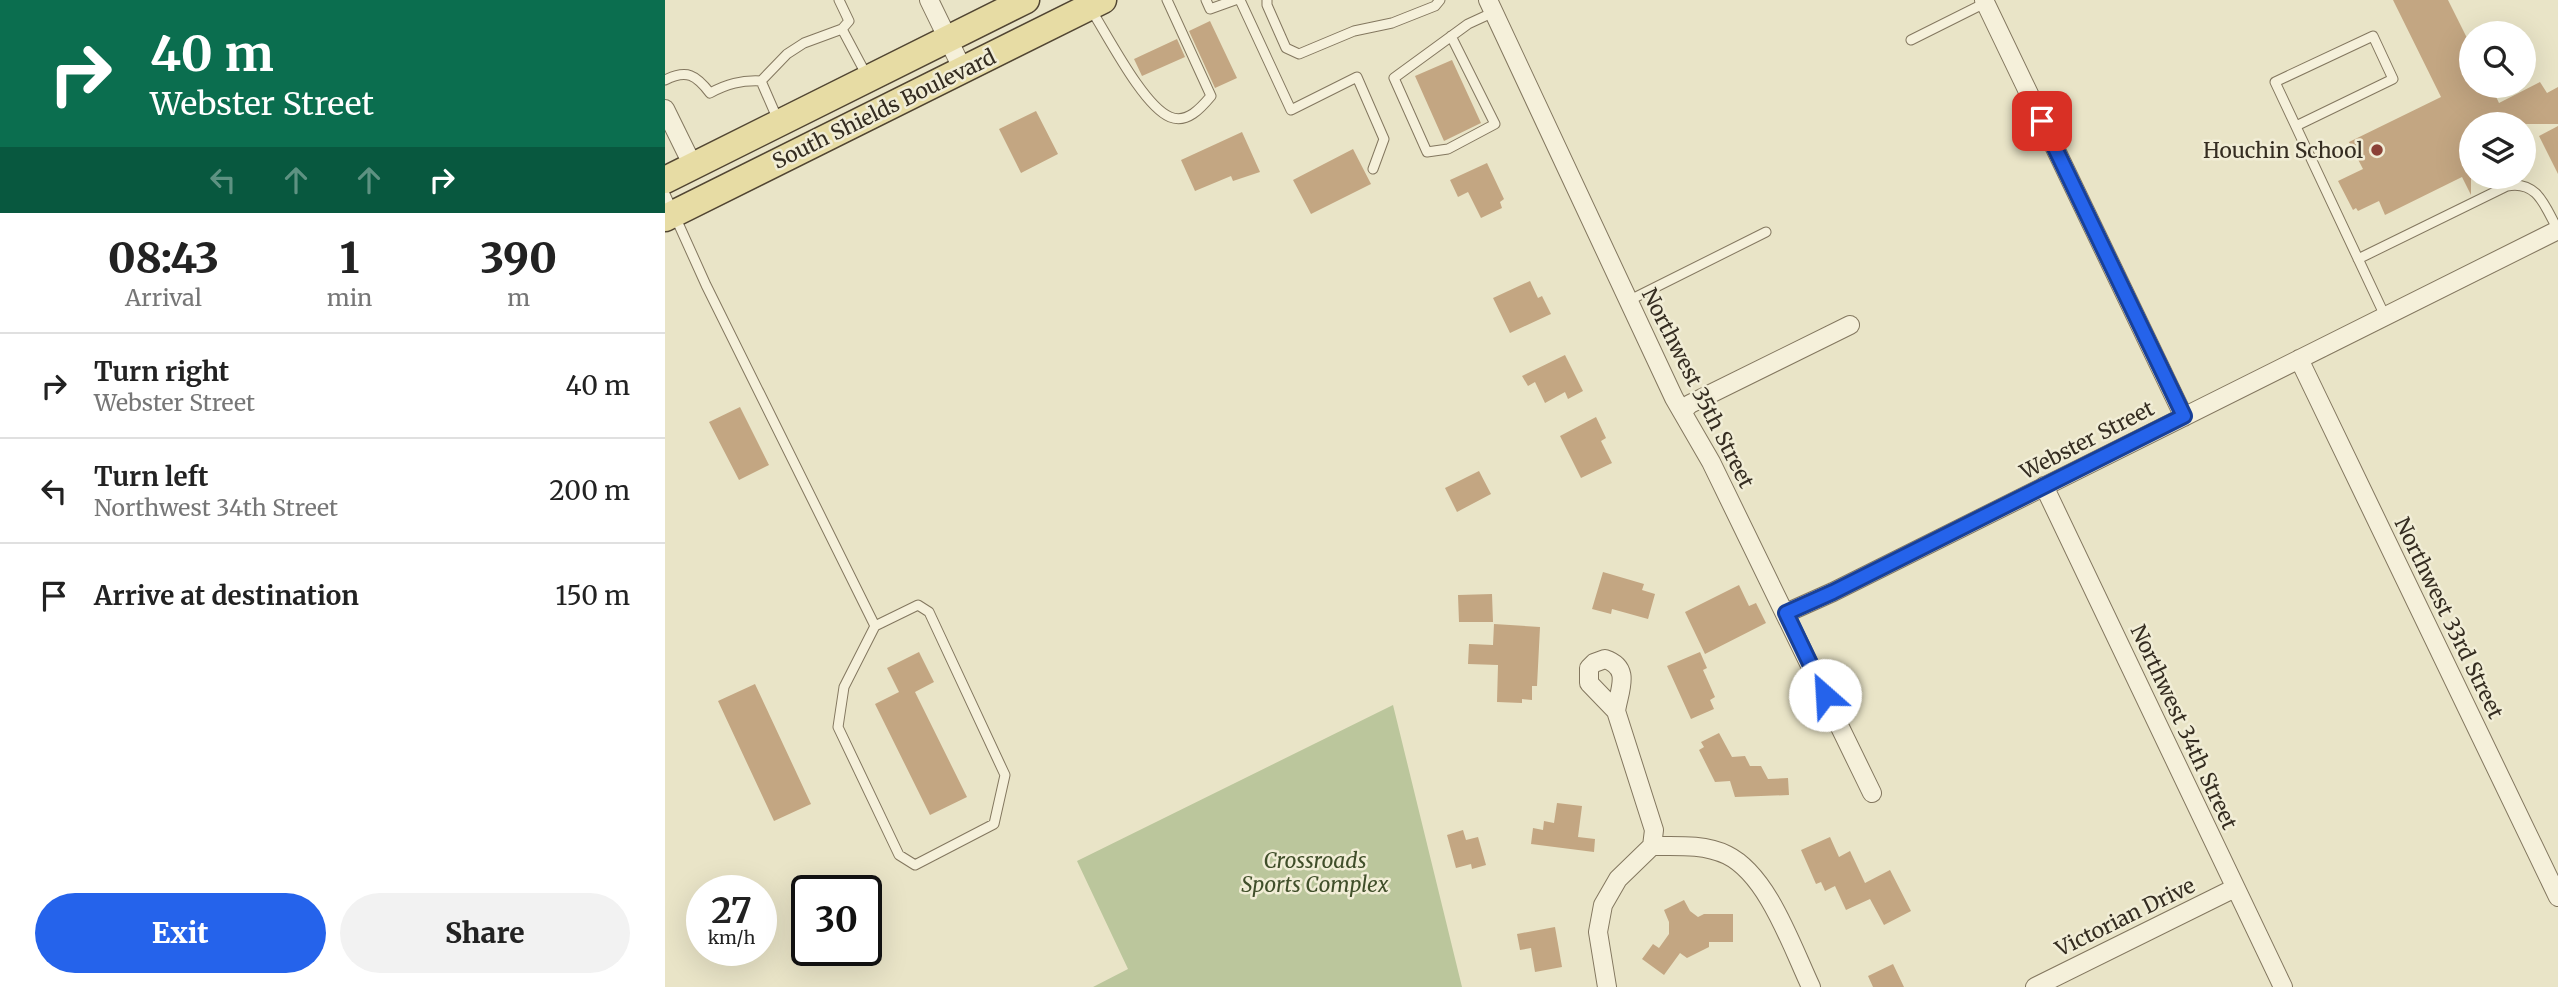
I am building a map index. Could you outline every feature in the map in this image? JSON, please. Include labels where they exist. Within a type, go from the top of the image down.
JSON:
[{"type":"main road","name":"South Shields Boulevard","points":[[665,180],[1026,0]]},
{"type":"main road","name":"South Shields Boulevard","points":[[668,209],[1096,3]]},
{"type":"street","points":[[929,0],[963,69]]},
{"type":"street","points":[[1984,1],[2184,416]]},
{"type":"street","name":"Northwest 35th Street","points":[[1491,6],[1674,398],[1711,462],[1872,793]]},
{"type":"street","points":[[665,110],[693,166]]},
{"type":"street","name":"Webster Street","points":[[1786,613],[2558,230]]},
{"type":"street","points":[[1682,411],[1690,404],[1850,325]]},
{"type":"street","name":"Northwest 33rd Street","points":[[2299,359],[2558,897]]},
{"type":"street","name":"Northwest 34th Street","points":[[2044,486],[2283,987]]},
{"type":"street","points":[[1607,987],[1598,932],[1603,905],[1618,879],[1652,846],[1654,830],[1615,711]]},
{"type":"street","points":[[1652,846],[1697,846],[1727,855],[1742,865],[1763,890],[1811,987]]},
{"type":"street","name":"Victorian Drive","points":[[2035,987],[2235,888]]},
{"type":"lane","points":[[665,80],[685,74],[698,78],[710,93],[724,85],[745,80],[761,81],[787,54],[804,43],[842,29],[849,20],[839,0]]},
{"type":"lane","points":[[1096,3],[1149,102],[1171,118],[1185,118],[1200,109],[1211,96],[1167,0]]},
{"type":"lane","points":[[1206,0],[1210,9],[1237,0],[1291,110],[1357,77],[1384,139],[1373,169]]},
{"type":"lane","points":[[1267,0],[1286,48],[1299,54],[1354,31],[1392,23],[1436,6],[1440,0]]},
{"type":"lane","points":[[1911,40],[1984,1]]},
{"type":"lane","points":[[1451,36],[1495,124],[1448,149],[1427,152],[1394,78],[1491,6]]},
{"type":"lane","points":[[842,29],[869,78]]},
{"type":"lane","points":[[2296,126],[2393,79],[2373,36],[2275,82],[2385,316]]},
{"type":"lane","points":[[761,81],[780,123]]},
{"type":"lane","points":[[2358,259],[2507,186],[2521,184],[2533,189],[2558,230]]},
{"type":"lane","points":[[668,209],[875,626]]},
{"type":"lane","points":[[1628,301],[1766,232]]},
{"type":"lane","points":[[918,605],[929,612],[1005,775],[994,824],[915,865],[899,855],[838,727],[844,687],[875,626],[918,605]]},
{"type":"green space","name":"Crossroads Sports Complex","points":[[1393,705],[1462,987],[1093,987],[1128,969],[1077,861]]},
{"type":"building","name":"Houchin School","points":[[2393,0],[2448,0],[2459,22],[2459,98],[2497,98],[2499,103],[2509,98],[2536,98],[2536,84],[2540,82],[2547,93],[2558,87],[2558,124],[2536,124],[2536,112],[2459,112],[2459,178],[2385,215],[2379,201],[2358,211],[2356,208],[2353,210],[2338,181],[2363,169],[2349,142],[2441,97]]},
{"type":"building","points":[[1210,21],[1237,78],[1215,88],[1189,31]]},
{"type":"building","points":[[1177,39],[1185,57],[1142,76],[1134,59]]},
{"type":"building","points":[[1452,60],[1481,123],[1444,141],[1415,76]]},
{"type":"building","points":[[1036,111],[1058,154],[1021,173],[999,129]]},
{"type":"building","points":[[2558,126],[2558,174],[2539,136]]},
{"type":"building","points":[[1242,132],[1260,172],[1233,181],[1231,176],[1195,191],[1181,160]]},
{"type":"building","points":[[1353,149],[1371,184],[1311,214],[1293,180]]},
{"type":"building","points":[[1487,163],[1504,199],[1500,202],[1502,208],[1481,218],[1468,192],[1458,197],[1450,180]]},
{"type":"building","points":[[1530,281],[1538,298],[1542,296],[1551,314],[1510,333],[1493,298]]},
{"type":"building","points":[[1565,355],[1583,391],[1568,399],[1565,392],[1545,403],[1535,382],[1528,386],[1522,376]]},
{"type":"building","points":[[740,407],[769,465],[739,480],[709,422]]},
{"type":"building","points":[[1596,417],[1606,438],[1601,441],[1612,463],[1581,478],[1560,436]]},
{"type":"building","points":[[1479,471],[1491,494],[1457,512],[1445,488]]},
{"type":"building","points":[[1603,572],[1644,584],[1642,590],[1655,594],[1648,619],[1612,609],[1611,614],[1592,609]]},
{"type":"building","points":[[1739,585],[1749,606],[1756,603],[1766,623],[1705,654],[1685,612]]},
{"type":"building","points":[[1492,594],[1493,622],[1459,622],[1458,595]]},
{"type":"building","points":[[1494,624],[1540,627],[1537,686],[1532,686],[1532,700],[1522,699],[1522,703],[1497,702],[1498,665],[1468,664],[1469,644],[1493,645]]},
{"type":"building","points":[[919,652],[934,682],[915,692],[967,797],[930,815],[875,704],[899,692],[887,668]]},
{"type":"building","points":[[1700,652],[1707,668],[1703,670],[1715,697],[1710,700],[1714,709],[1691,719],[1667,666]]},
{"type":"building","points":[[755,684],[811,804],[774,821],[718,701]]},
{"type":"building","points":[[1719,733],[1732,757],[1745,756],[1750,766],[1761,766],[1768,779],[1788,778],[1789,795],[1735,797],[1730,781],[1715,782],[1699,750],[1704,747],[1701,742]]},
{"type":"building","points":[[1557,803],[1582,806],[1578,837],[1595,839],[1594,852],[1531,844],[1533,828],[1543,830],[1544,821],[1554,823]]},
{"type":"building","points":[[1463,830],[1466,840],[1478,837],[1486,865],[1472,869],[1471,864],[1456,868],[1447,835]]},
{"type":"building","points":[[1830,837],[1839,857],[1850,851],[1865,883],[1890,870],[1911,911],[1884,925],[1870,899],[1846,910],[1835,886],[1825,891],[1821,882],[1816,884],[1801,850]]},
{"type":"building","points":[[1684,900],[1690,911],[1698,917],[1704,914],[1733,914],[1733,942],[1709,942],[1709,947],[1687,958],[1680,953],[1664,975],[1642,959],[1653,944],[1659,948],[1669,934],[1669,922],[1664,910]]},
{"type":"building","points":[[1555,927],[1562,967],[1535,972],[1531,948],[1520,950],[1517,934]]},
{"type":"building","points":[[1893,964],[1904,987],[1873,987],[1868,976]]},
{"type":"place","name":"Houchin School","points":[[2377,150]]},
{"type":"route","points":[[1825,695],[1786,613],[2184,416],[2042,121]]}]
